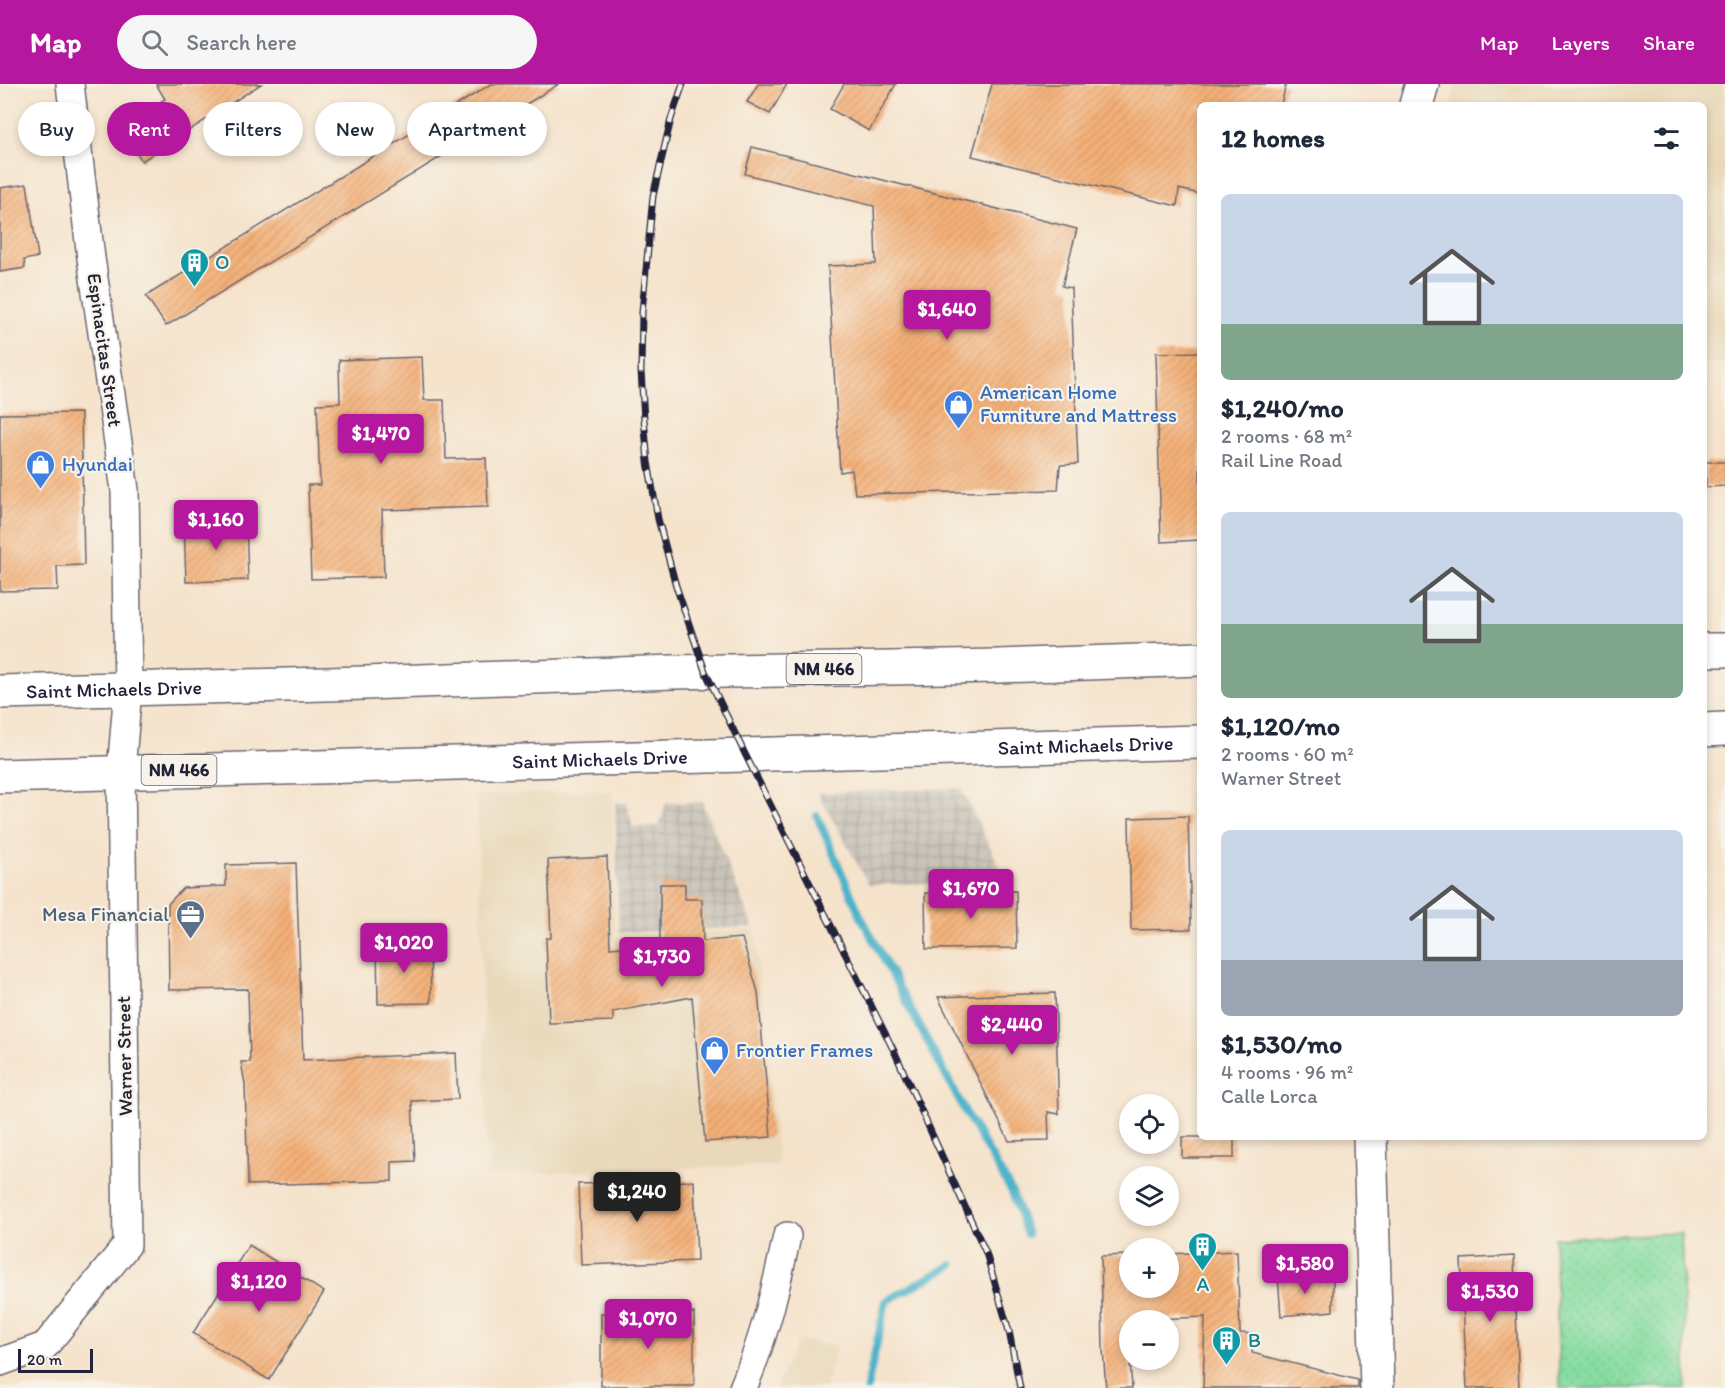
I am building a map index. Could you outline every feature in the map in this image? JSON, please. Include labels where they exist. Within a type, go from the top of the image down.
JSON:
[{"type":"main road","points":[[1417,102],[1422,84]]},
{"type":"main road","points":[[1707,650],[1725,650]]},
{"type":"main road","name":"Saint Michaels Drive","points":[[0,692],[1197,659]]},
{"type":"main road","points":[[1707,730],[1725,729]]},
{"type":"main road","name":"Saint Michaels Drive","points":[[0,776],[1197,742]]},
{"type":"main road","points":[[1370,1140],[1377,1388]]},
{"type":"street","name":"Espinacitas Street","points":[[70,84],[91,258],[125,490],[128,689]]},
{"type":"street","name":"Warner Street","points":[[0,1362],[45,1346],[127,1245],[121,771],[128,689]]},
{"type":"street","points":[[743,1388],[765,1331],[787,1236]]},
{"type":"shaded area","points":[[1457,84],[1725,84],[1725,363],[1707,363],[1707,102],[1452,102]]},
{"type":"shaded area","points":[[961,788],[1006,880],[869,885],[818,793]]},
{"type":"shaded area","points":[[612,791],[615,936],[755,930],[778,1165],[488,1175],[477,795]]},
{"type":"shaded area","points":[[702,802],[753,927],[619,933],[615,803],[626,803],[633,827],[659,826],[666,803]]},
{"type":"shaded area","points":[[798,1340],[837,1346],[825,1388],[776,1388]]},
{"type":"green space","points":[[1681,1233],[1687,1388],[1560,1388],[1554,1238]]},
{"type":"building","points":[[156,84],[261,84],[233,102],[203,102],[203,122],[191,129],[191,102],[160,102],[165,99]]},
{"type":"building","points":[[491,84],[559,84],[530,102],[462,102]]},
{"type":"building","points":[[758,84],[787,84],[770,114],[747,102]]},
{"type":"building","points":[[844,84],[896,84],[869,131],[830,109]]},
{"type":"building","points":[[992,84],[1286,84],[1282,102],[1197,102],[1197,193],[1179,189],[1177,206],[972,156]]},
{"type":"building","points":[[407,136],[407,156],[442,156],[166,326],[146,296],[374,156],[395,156],[395,143]]},
{"type":"building","points":[[752,147],[1077,229],[1062,286],[1071,288],[1078,464],[1060,465],[1058,490],[855,494],[852,470],[840,472],[828,266],[876,264],[874,206],[745,174]]},
{"type":"building","points":[[139,156],[150,156],[142,161]]},
{"type":"building","points":[[27,184],[38,257],[24,260],[25,268],[0,272],[0,188]]},
{"type":"building","points":[[1197,352],[1197,540],[1161,542],[1156,353]]},
{"type":"building","points":[[422,357],[424,400],[444,400],[446,459],[486,458],[488,507],[382,510],[384,577],[311,579],[308,485],[320,485],[317,404],[340,403],[339,360]]},
{"type":"building","name":"Hyundai","points":[[81,413],[84,565],[57,566],[58,590],[0,591],[0,414]]},
{"type":"building","points":[[1707,462],[1725,462],[1725,486],[1707,487]]},
{"type":"building","points":[[246,520],[248,580],[186,582],[184,522]]},
{"type":"building","points":[[1188,816],[1191,929],[1131,930],[1129,818]]},
{"type":"building","points":[[607,857],[610,948],[660,944],[660,884],[685,884],[685,899],[702,899],[703,941],[742,938],[758,992],[771,1137],[705,1142],[692,997],[613,1012],[613,1021],[549,1023],[546,938],[551,938],[548,860]]},
{"type":"building","points":[[296,863],[303,1060],[456,1053],[458,1099],[412,1101],[415,1161],[392,1162],[392,1181],[248,1185],[245,1084],[241,1062],[250,1062],[248,989],[169,990],[168,904],[183,888],[226,886],[226,865]]},
{"type":"building","points":[[1016,891],[1017,948],[926,949],[925,893]]},
{"type":"building","points":[[430,944],[431,1003],[378,1004],[377,945]]},
{"type":"building","points":[[1055,993],[1059,1114],[1048,1112],[1049,1140],[1009,1141],[938,997]]},
{"type":"building","points":[[1182,1137],[1197,1137],[1197,1140],[1234,1140],[1234,1158],[1182,1158]]},
{"type":"building","points":[[694,1181],[697,1261],[581,1265],[578,1184]]},
{"type":"building","points":[[249,1245],[324,1292],[269,1380],[193,1333]]},
{"type":"building","points":[[1237,1251],[1240,1333],[1253,1334],[1252,1353],[1358,1380],[1358,1388],[1203,1388],[1205,1317],[1179,1318],[1179,1310],[1119,1310],[1119,1370],[1131,1370],[1132,1388],[1106,1388],[1101,1256],[1119,1255],[1119,1298],[1179,1298],[1179,1254]]},
{"type":"building","points":[[1514,1256],[1519,1388],[1467,1388],[1461,1259]]},
{"type":"building","points":[[1278,1276],[1333,1278],[1333,1311],[1281,1316]]},
{"type":"building","points":[[601,1313],[694,1313],[694,1386],[601,1386]]},
{"type":"waterway","points":[[817,816],[861,917],[967,1115],[1012,1192],[1027,1234]]},
{"type":"waterway","points":[[867,1388],[886,1301],[952,1265]]},
{"type":"railway","points":[[683,84],[671,119],[653,196],[642,312],[641,371],[644,419],[648,462],[658,519],[676,586],[705,671],[896,1055],[986,1253],[1009,1331],[1020,1388]]},
{"type":"place","name":"O","points":[[194,288]]},
{"type":"place","name":"American Home Furniture and Mattress","points":[[959,430]]},
{"type":"place","name":"Hyundai","points":[[41,490]]},
{"type":"place","name":"Mesa Financial","points":[[190,940]]},
{"type":"place","name":"Frontier Frames","points":[[715,1076]]},
{"type":"place","name":"A","points":[[1203,1272]]},
{"type":"place","name":"B","points":[[1227,1366]]}]
